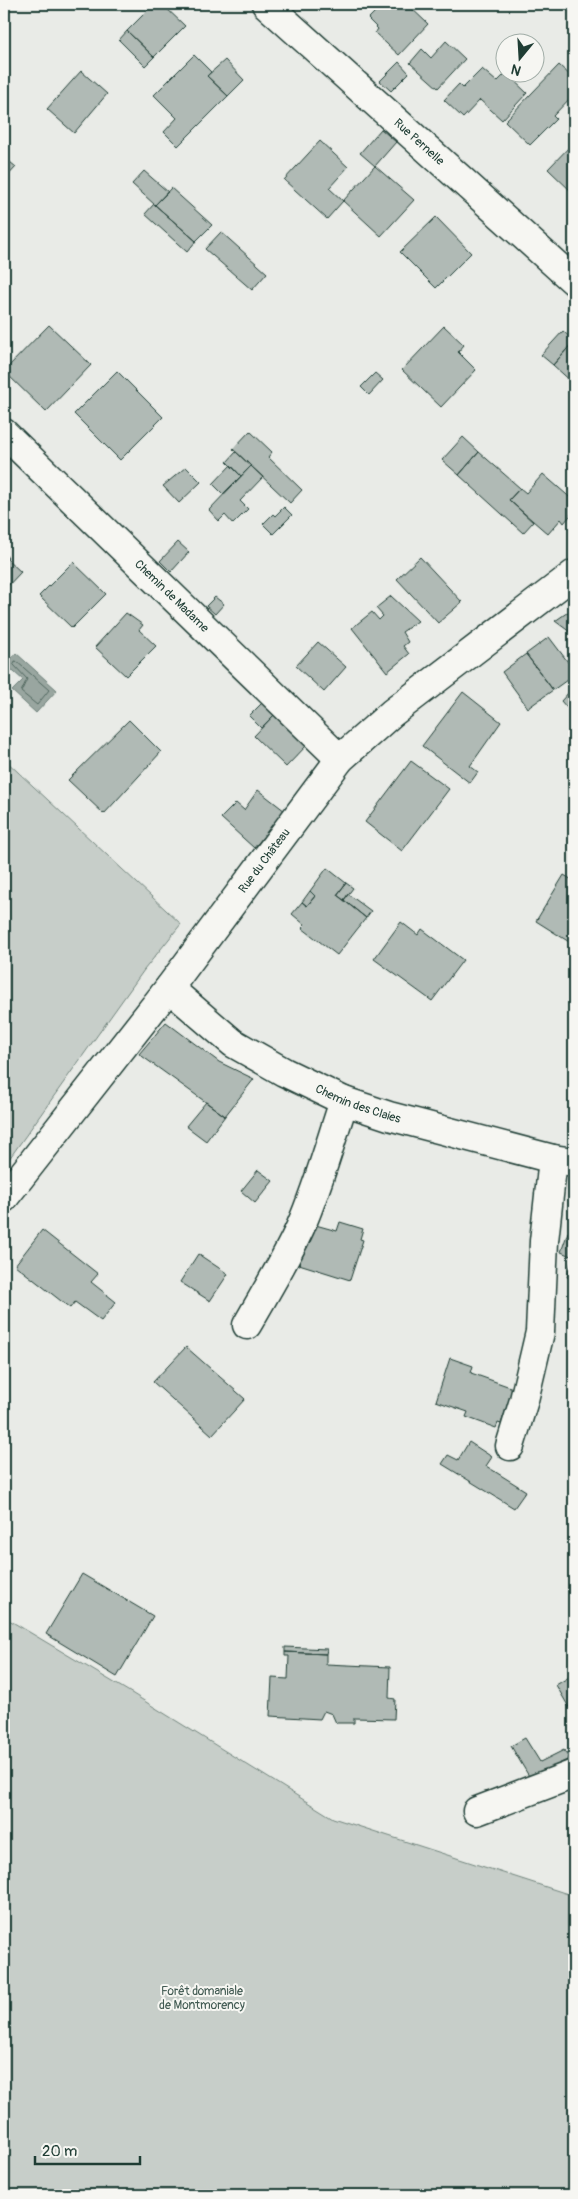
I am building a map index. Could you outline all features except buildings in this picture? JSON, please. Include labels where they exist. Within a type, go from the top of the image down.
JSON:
[{"type":"street","name":"Rue Pernelle","points":[[266,4],[574,281]]},
{"type":"street","name":"Chemin de Madame","points":[[4,433],[340,759]]},
{"type":"street","name":"Rue du Château","points":[[4,1198],[14,1166],[169,988],[340,759],[392,713],[574,574]]},
{"type":"street","name":"Chemin des Claies","points":[[169,988],[233,1043],[284,1072],[344,1101],[389,1116],[564,1161]]},
{"type":"street","points":[[246,1325],[279,1270],[300,1228],[344,1101]]},
{"type":"street","points":[[510,1446],[524,1400],[540,1332],[544,1241],[564,1161]]},
{"type":"street","points":[[477,1811],[574,1774]]},
{"type":"green space","points":[[4,759],[181,924],[144,970],[4,1166]]},
{"type":"green space","name":"Forêt domaniale de Montmorency","points":[[4,1617],[133,1694],[333,1818],[574,1896],[574,2195],[4,2195]]},
{"type":"water","points":[[16,653],[57,690],[36,713],[12,691],[23,680],[6,665]]}]
